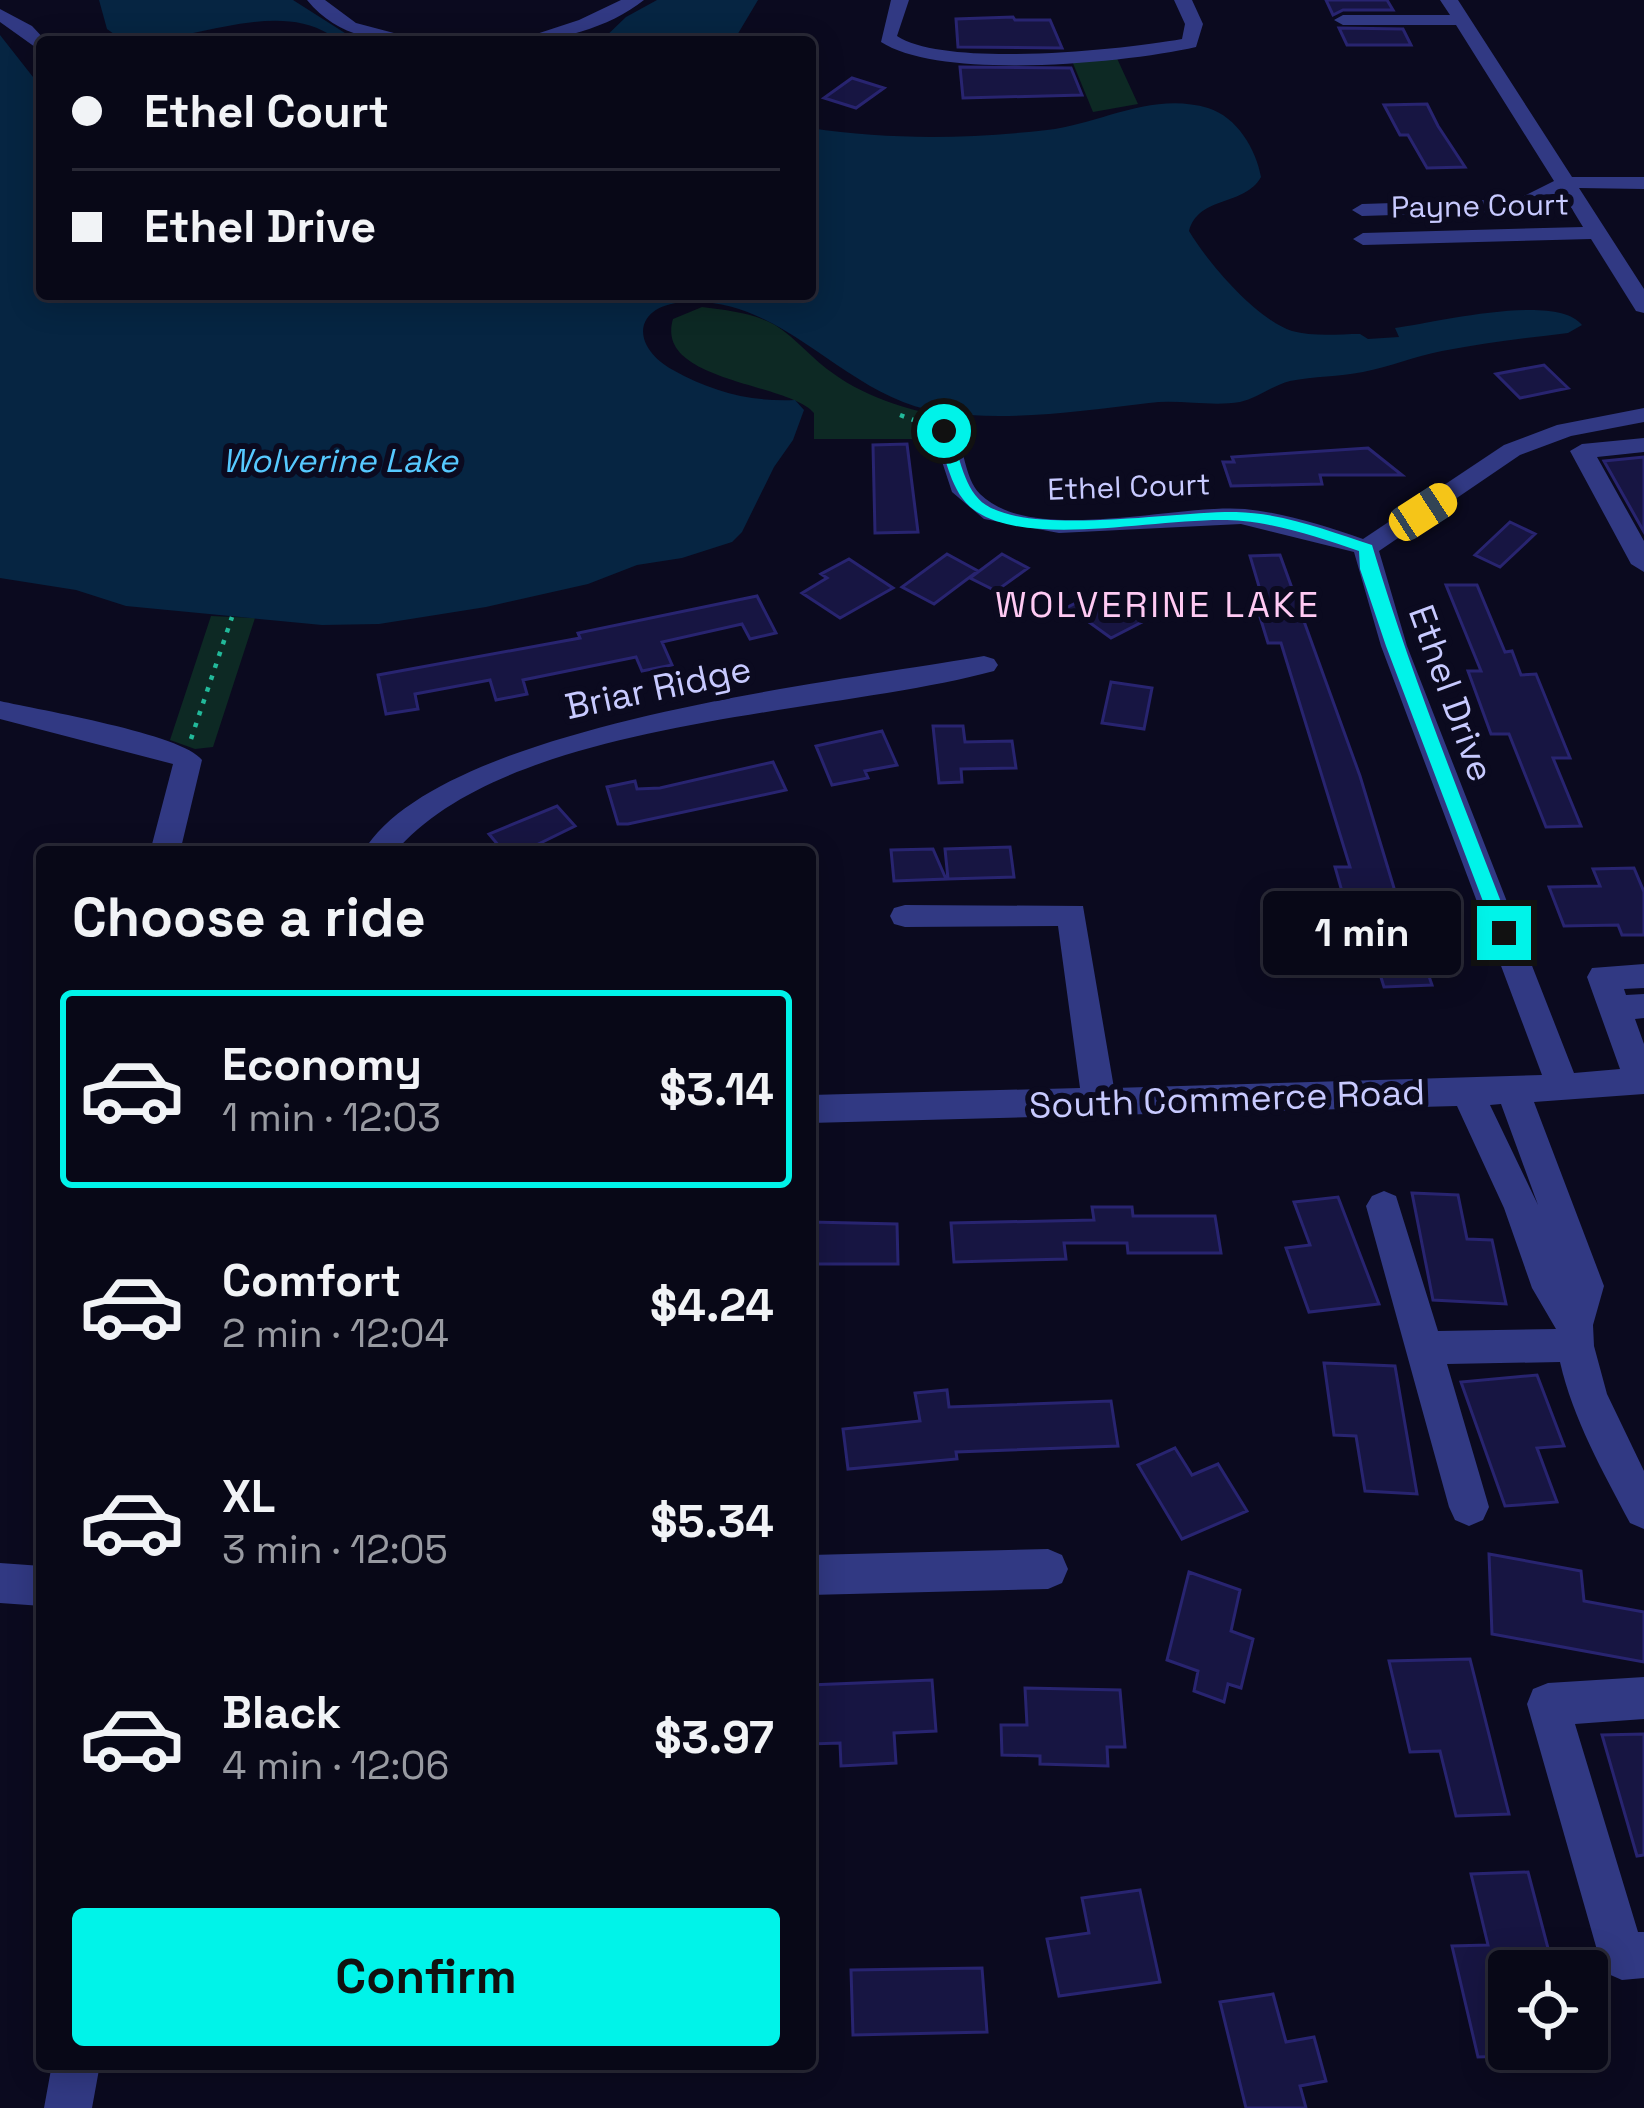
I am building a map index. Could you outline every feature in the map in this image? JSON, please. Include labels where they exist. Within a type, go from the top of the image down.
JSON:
[{"type":"street","points":[[316,0],[325,11],[363,33],[382,36]]},
{"type":"street","points":[[542,36],[585,24],[634,0]]},
{"type":"street","points":[[900,0],[887,38],[895,49],[919,57],[959,59],[1159,49],[1190,43],[1194,24],[1183,0]]},
{"type":"street","points":[[1449,0],[1644,306]]},
{"type":"street","points":[[0,14],[36,41]]},
{"type":"street","points":[[1343,20],[1461,20]]},
{"type":"street","points":[[1362,210],[1523,206],[1533,194],[1566,184],[1644,183]]},
{"type":"street","name":"Payne Court","points":[[1363,239],[1598,233]]},
{"type":"street","points":[[1366,548],[1512,450],[1565,430],[1644,415]]},
{"type":"street","name":"Ethel Court","points":[[944,431],[966,496],[983,511],[1011,520],[1049,524],[1240,516],[1304,528],[1366,548]]},
{"type":"street","points":[[1644,446],[1582,452],[1644,564]]},
{"type":"street","name":"Ethel Drive","points":[[1366,548],[1368,569],[1394,646],[1563,1087]]},
{"type":"street","name":"Briar Ridge","points":[[383,846],[409,816],[461,785],[564,746],[673,720],[984,665]]},
{"type":"street","points":[[0,710],[170,750],[188,760],[166,846]]},
{"type":"street","points":[[905,916],[1072,914],[1099,1101]]},
{"type":"street","points":[[1643,1081],[1629,1007],[1603,977],[1644,976]]},
{"type":"street","name":"South Commerce Road","points":[[816,1109],[1513,1090],[1643,1081]]},
{"type":"street","points":[[1513,1090],[1586,1286],[1574,1335]]},
{"type":"street","points":[[1467,1091],[1522,1208],[1550,1288],[1574,1335],[1644,1510]]},
{"type":"street","points":[[1384,1206],[1469,1507]]},
{"type":"street","points":[[1424,1348],[1574,1335]]},
{"type":"street","points":[[816,1575],[1048,1569]]},
{"type":"street","points":[[0,1583],[36,1586]]},
{"type":"street","points":[[1644,1698],[1548,1704],[1622,1957],[1644,1955]]},
{"type":"street","points":[[68,2108],[75,2070]]},
{"type":"path","points":[[188,760],[191,734],[232,617]]},
{"type":"green space","points":[[1115,54],[1138,104],[1093,112],[1070,56]]},
{"type":"green space","points":[[702,307],[775,325],[834,374],[877,397],[911,409],[959,417],[962,439],[814,439],[814,413],[800,403],[702,368],[683,356],[673,340],[673,319]]},
{"type":"green space","points":[[211,616],[255,618],[213,747],[195,749],[170,740]]},
{"type":"water","points":[[99,0],[293,0],[350,36],[328,36],[307,25],[283,21],[176,36],[117,36],[107,29]]},
{"type":"water","points":[[657,0],[758,0],[737,36],[606,36],[626,17]]},
{"type":"water","name":"Wolverine Lake","points":[[0,35],[33,77],[36,300],[816,300],[816,129],[899,136],[987,135],[1067,127],[1167,103],[1218,112],[1250,145],[1261,177],[1244,193],[1202,212],[1189,231],[1234,288],[1278,325],[1300,333],[1360,334],[1368,339],[1399,337],[1395,328],[1522,310],[1568,315],[1582,325],[1568,333],[1458,348],[1363,372],[1290,381],[1240,402],[1160,402],[992,416],[940,412],[906,403],[753,314],[720,304],[684,302],[667,305],[647,319],[644,339],[659,361],[717,390],[795,400],[804,410],[793,440],[732,542],[682,558],[637,565],[588,584],[379,624],[322,625],[126,606],[76,590],[0,578]]},
{"type":"building","points":[[1326,0],[1387,0],[1393,10],[1343,10],[1333,15]]},
{"type":"building","points":[[956,19],[1050,20],[1062,48],[958,47]]},
{"type":"building","points":[[1339,28],[1403,29],[1411,45],[1347,45]]},
{"type":"building","points":[[960,67],[1071,68],[1082,95],[963,98]]},
{"type":"building","points":[[852,78],[884,88],[856,108],[824,98]]},
{"type":"building","points":[[1427,104],[1465,167],[1427,168],[1408,135],[1400,135],[1384,105]]},
{"type":"building","points":[[1544,365],[1568,388],[1520,398],[1496,374]]},
{"type":"building","points":[[907,444],[918,532],[875,533],[873,445]]},
{"type":"building","points":[[1368,448],[1402,475],[1320,475],[1322,484],[1231,486],[1223,462],[1234,462],[1232,457]]},
{"type":"building","points":[[1644,457],[1644,532],[1604,461]]},
{"type":"building","points":[[1510,522],[1535,534],[1500,567],[1475,555]]},
{"type":"building","points":[[947,554],[978,571],[934,604],[902,587]]},
{"type":"building","points":[[1002,554],[1028,568],[996,591],[970,578]]},
{"type":"building","points":[[1280,555],[1360,776],[1404,921],[1410,921],[1432,985],[1384,987],[1375,958],[1346,958],[1339,934],[1352,933],[1351,923],[1335,867],[1350,867],[1281,643],[1268,643],[1260,617],[1268,617],[1250,556]]},
{"type":"building","points":[[849,559],[893,588],[840,618],[802,593],[827,578],[821,574]]},
{"type":"building","points":[[1446,585],[1477,585],[1505,652],[1512,651],[1521,675],[1536,674],[1570,758],[1553,758],[1581,826],[1546,827],[1509,734],[1491,734],[1468,671],[1481,671]]},
{"type":"building","points":[[1101,590],[1144,621],[1111,638],[1068,607]]},
{"type":"building","points":[[757,596],[776,633],[750,639],[742,624],[662,642],[672,665],[642,671],[636,657],[523,680],[527,694],[496,700],[490,680],[415,694],[418,709],[386,714],[378,675],[580,638],[578,633]]},
{"type":"building","points":[[1111,682],[1152,688],[1144,729],[1102,723]]},
{"type":"building","points":[[933,726],[963,726],[965,742],[1012,741],[1016,768],[961,769],[962,782],[939,783]]},
{"type":"building","points":[[882,731],[897,765],[865,771],[868,778],[832,785],[816,746]]},
{"type":"building","points":[[773,762],[786,790],[628,824],[618,824],[607,787],[635,781],[637,789],[660,788]]},
{"type":"building","points":[[557,806],[575,826],[534,846],[499,846],[489,834]]},
{"type":"building","points":[[1010,847],[1014,877],[948,879],[945,849]]},
{"type":"building","points":[[933,849],[946,879],[894,881],[891,850]]},
{"type":"building","points":[[1634,868],[1644,892],[1644,935],[1622,935],[1618,925],[1564,926],[1549,887],[1600,886],[1593,869]]},
{"type":"building","points":[[1412,1193],[1458,1195],[1467,1239],[1492,1240],[1506,1304],[1433,1300]]},
{"type":"building","points":[[1338,1197],[1379,1304],[1309,1312],[1286,1248],[1310,1245],[1294,1202]]},
{"type":"building","points":[[1092,1207],[1132,1207],[1133,1216],[1215,1216],[1221,1253],[1128,1253],[1127,1243],[1064,1243],[1066,1259],[954,1262],[951,1223],[1094,1220]]},
{"type":"building","points":[[816,1222],[897,1224],[898,1264],[816,1264]]},
{"type":"building","points":[[1324,1363],[1395,1366],[1417,1494],[1365,1491],[1356,1436],[1334,1435]]},
{"type":"building","points":[[1537,1375],[1564,1446],[1537,1448],[1557,1502],[1505,1506],[1461,1382]]},
{"type":"building","points":[[947,1390],[949,1407],[1111,1401],[1118,1446],[956,1452],[957,1459],[848,1469],[843,1429],[920,1421],[915,1393]]},
{"type":"building","points":[[1175,1448],[1192,1475],[1218,1464],[1247,1511],[1182,1539],[1138,1465]]},
{"type":"building","points":[[1489,1554],[1581,1571],[1584,1601],[1644,1612],[1644,1662],[1492,1634]]},
{"type":"building","points":[[1189,1572],[1240,1590],[1231,1631],[1253,1639],[1241,1688],[1228,1684],[1224,1702],[1194,1691],[1198,1671],[1167,1660]]},
{"type":"building","points":[[1470,1659],[1509,1814],[1456,1816],[1440,1751],[1410,1752],[1389,1661]]},
{"type":"building","points":[[932,1680],[936,1731],[894,1733],[896,1763],[841,1766],[840,1743],[816,1744],[816,1685]]},
{"type":"building","points":[[1025,1688],[1120,1690],[1125,1747],[1107,1747],[1108,1766],[1040,1764],[1040,1756],[1002,1755],[1001,1725],[1027,1725]]},
{"type":"building","points":[[1644,1734],[1644,1855],[1637,1856],[1602,1735]]},
{"type":"building","points":[[1528,1872],[1548,1950],[1488,1950],[1488,2057],[1478,2057],[1452,1946],[1488,1945],[1471,1874]]},
{"type":"building","points":[[1140,1890],[1160,1982],[1059,1996],[1047,1939],[1089,1933],[1082,1898]]},
{"type":"building","points":[[982,1968],[987,2032],[853,2035],[851,1970]]},
{"type":"building","points":[[1273,1994],[1286,2042],[1314,2037],[1326,2081],[1300,2086],[1306,2108],[1246,2108],[1220,2002]]},
{"type":"district","name":"WOLVERINE LAKE","points":[[1158,604]]},
{"type":"route","points":[[944,431],[966,496],[983,511],[1011,520],[1049,524],[1240,516],[1304,528],[1366,548],[1368,569],[1394,646],[1504,933]]}]
